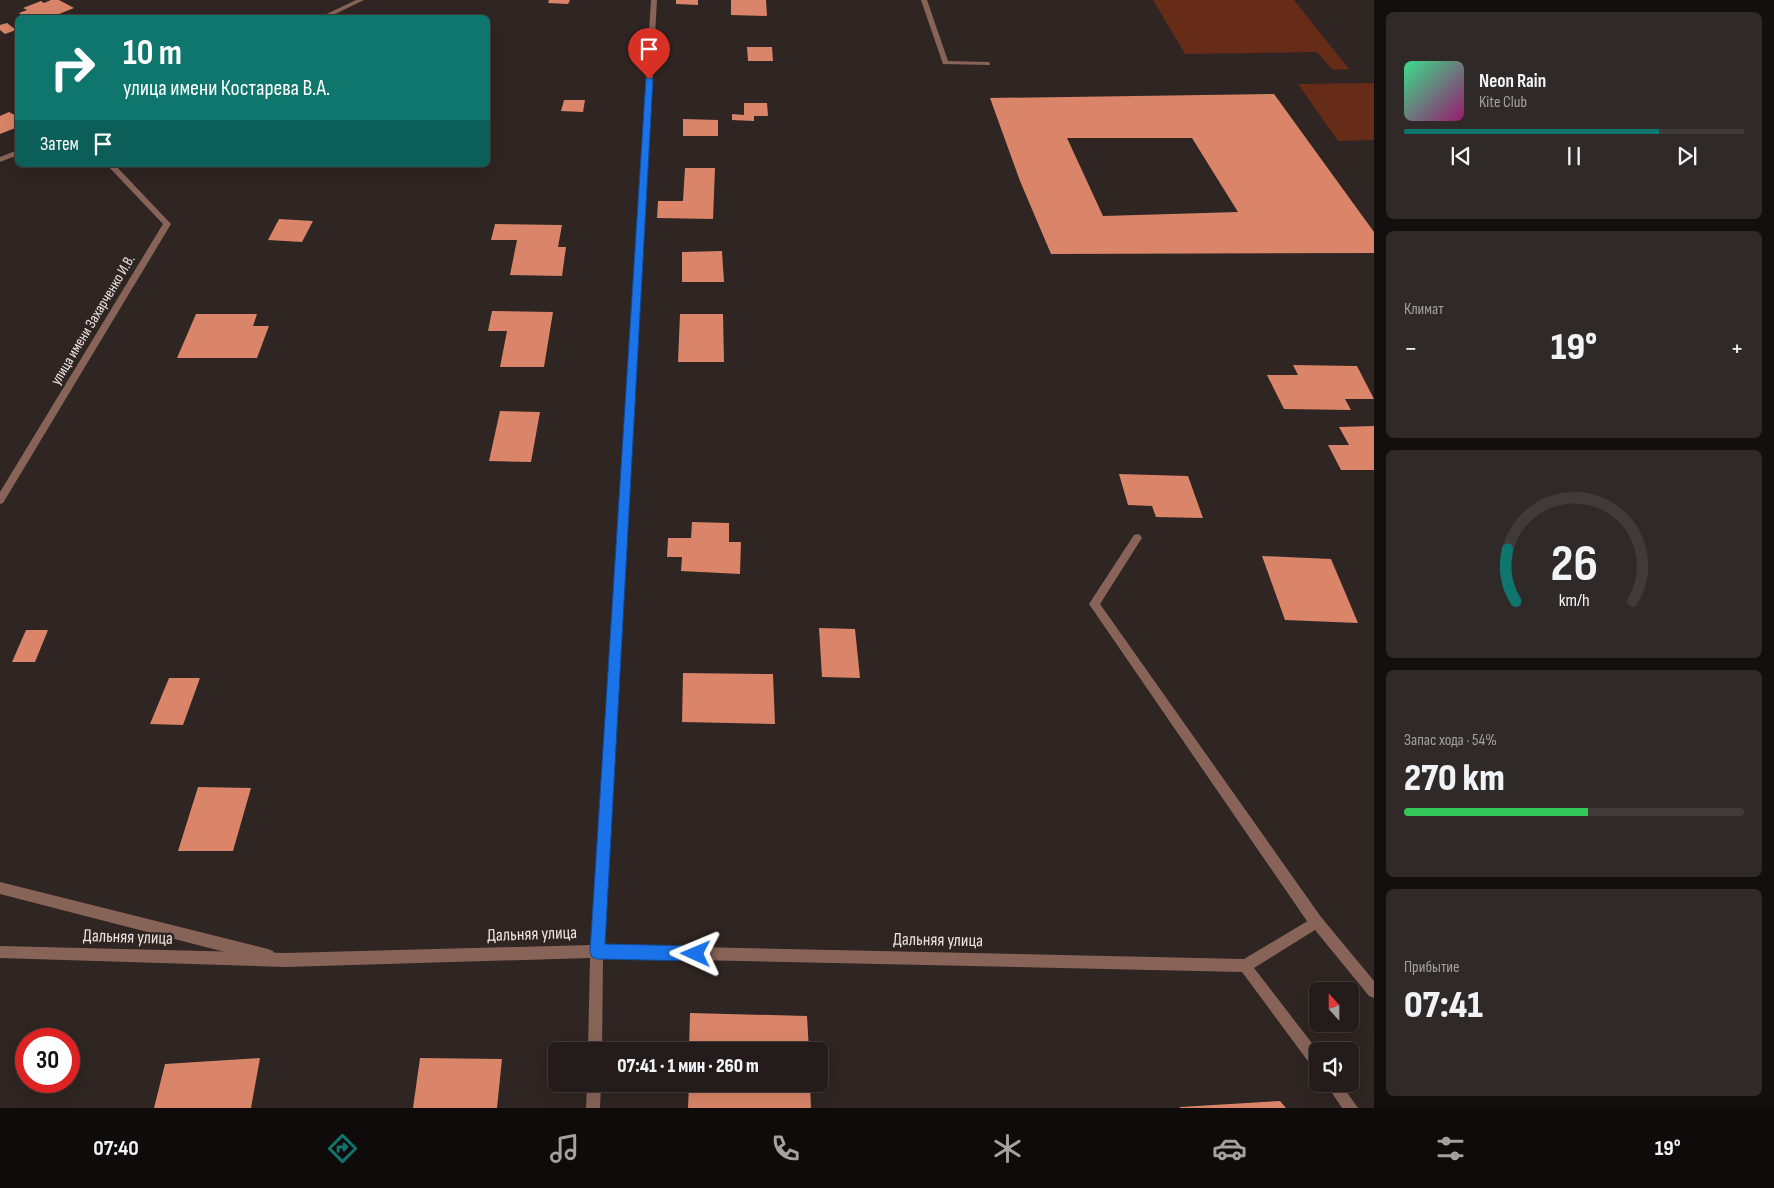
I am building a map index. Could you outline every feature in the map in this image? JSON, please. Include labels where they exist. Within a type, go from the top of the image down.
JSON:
[{"type":"street","points":[[328,15],[361,0]]},
{"type":"street","points":[[595,1042],[597,952],[654,0]]},
{"type":"street","points":[[924,0],[945,63],[988,64]]},
{"type":"street","points":[[0,160],[15,153]]},
{"type":"street","name":"улица имени Захарченко И.В.","points":[[0,500],[167,224],[113,167]]},
{"type":"street","points":[[1137,538],[1094,604],[1316,922],[1374,991]]},
{"type":"street","points":[[0,888],[286,960]]},
{"type":"street","points":[[1309,1051],[1245,966],[1316,922]]},
{"type":"street","name":"Дальняя улица","points":[[0,952],[286,960],[597,952],[1245,966]]},
{"type":"street","points":[[593,1108],[594,1092]]},
{"type":"street","points":[[1339,1092],[1351,1108]]},
{"type":"shaded area","points":[[1153,0],[1294,0],[1349,69],[1333,70],[1317,52],[1185,54]]},
{"type":"shaded area","points":[[1374,83],[1374,140],[1338,141],[1298,84]]},
{"type":"building","points":[[51,0],[59,0],[74,8],[56,15],[22,15],[19,13],[27,10],[23,8],[41,1],[44,3]]},
{"type":"building","points":[[549,0],[570,0],[568,4],[548,3]]},
{"type":"building","points":[[676,0],[698,0],[698,5],[676,4]]},
{"type":"building","points":[[731,0],[766,0],[767,16],[731,15]]},
{"type":"building","points":[[7,23],[15,30],[5,34],[0,30],[0,25]]},
{"type":"building","points":[[747,47],[772,47],[773,61],[748,61]]},
{"type":"building","points":[[1274,94],[1374,232],[1374,253],[1051,254],[1020,181],[990,98]],"holes":[[[1067,138],[1192,138],[1238,212],[1103,216]]]},
{"type":"building","points":[[564,100],[585,100],[583,112],[561,111]]},
{"type":"building","points":[[744,103],[767,103],[768,116],[754,116],[754,121],[732,120],[732,114],[744,115]]},
{"type":"building","points":[[9,112],[15,115],[15,128],[0,134],[0,116]]},
{"type":"building","points":[[683,119],[718,120],[718,136],[683,136]]},
{"type":"building","points":[[685,168],[715,168],[713,219],[657,218],[658,201],[683,201]]},
{"type":"building","points":[[279,219],[313,221],[302,242],[268,240]]},
{"type":"building","points":[[495,224],[562,225],[558,247],[566,247],[562,276],[510,275],[517,240],[491,240]]},
{"type":"building","points":[[722,251],[724,282],[682,282],[682,252]]},
{"type":"building","points":[[492,311],[553,312],[544,367],[500,367],[507,331],[488,331]]},
{"type":"building","points":[[196,314],[257,314],[253,326],[269,326],[257,358],[177,358]]},
{"type":"building","points":[[680,314],[723,314],[724,362],[678,362]]},
{"type":"building","points":[[1293,365],[1357,366],[1374,399],[1345,399],[1351,410],[1284,409],[1267,375],[1298,375]]},
{"type":"building","points":[[500,411],[540,412],[531,462],[489,461]]},
{"type":"building","points":[[1374,426],[1374,470],[1341,470],[1328,445],[1349,445],[1339,427]]},
{"type":"building","points":[[1119,474],[1188,476],[1203,518],[1156,517],[1152,506],[1128,505]]},
{"type":"building","points":[[692,522],[729,523],[729,542],[741,542],[740,574],[681,571],[682,557],[667,557],[668,538],[691,538]]},
{"type":"building","points":[[1262,556],[1331,559],[1358,623],[1285,620]]},
{"type":"building","points":[[819,628],[855,629],[860,678],[822,677]]},
{"type":"building","points":[[26,630],[48,630],[35,662],[12,662]]},
{"type":"building","points":[[683,673],[773,674],[775,724],[682,722]]},
{"type":"building","points":[[169,678],[200,678],[183,725],[150,724]]},
{"type":"building","points":[[198,787],[251,788],[233,851],[178,851]]},
{"type":"building","points":[[690,1013],[807,1016],[808,1042],[689,1042]]},
{"type":"building","points":[[260,1058],[251,1108],[154,1108],[165,1064]]},
{"type":"building","points":[[420,1058],[502,1059],[497,1108],[413,1108]]},
{"type":"building","points":[[689,1092],[810,1092],[811,1108],[688,1108]]},
{"type":"building","points":[[1280,1101],[1286,1108],[1180,1108],[1180,1107]]},
{"type":"route","points":[[649,79],[597,952],[696,954]]}]
